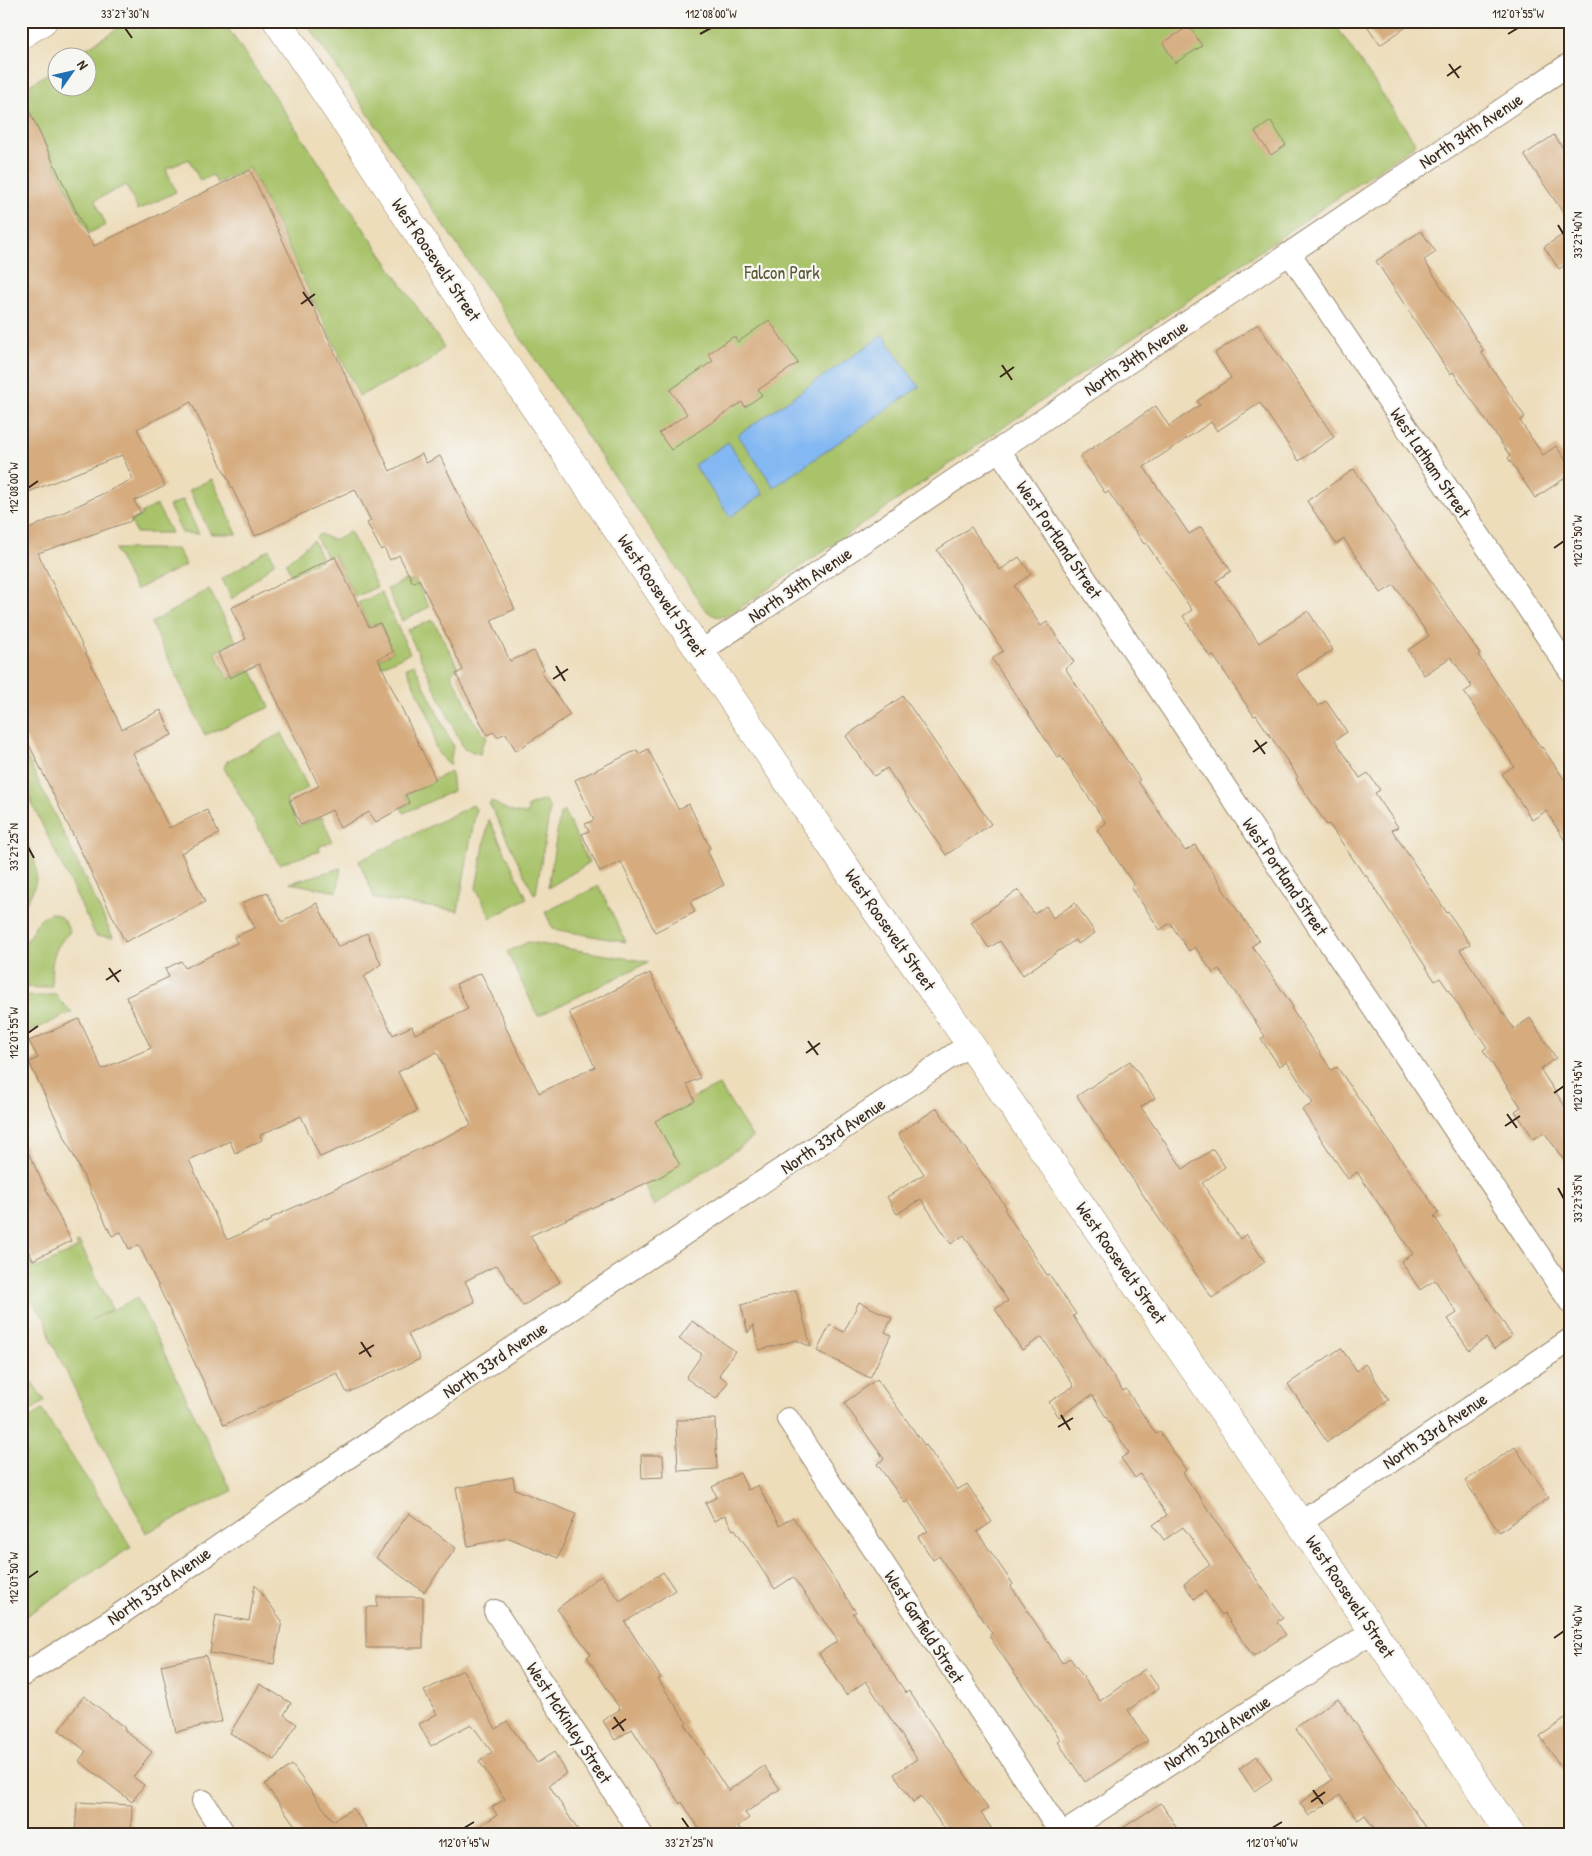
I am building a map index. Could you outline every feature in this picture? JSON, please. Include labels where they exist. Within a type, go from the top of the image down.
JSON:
[{"type":"street","points":[[21,35],[43,21]]},
{"type":"street","name":"West Roosevelt Street","points":[[277,21],[347,124],[449,281],[851,875],[970,1044],[1300,1523],[1510,1835]]},
{"type":"street","name":"North 34th Avenue","points":[[700,652],[1571,63]]},
{"type":"street","name":"West Latham Street","points":[[1290,254],[1571,672]]},
{"type":"street","name":"West Portland Street","points":[[999,450],[1571,1303]]},
{"type":"street","name":"North 33rd Avenue","points":[[21,1676],[113,1619],[341,1462],[970,1044]]},
{"type":"street","name":"North 33rd Avenue","points":[[1300,1523],[1571,1339]]},
{"type":"street","name":"West Garfield Street","points":[[788,1419],[1061,1835]]},
{"type":"street","name":"West McKinley Street","points":[[495,1611],[642,1835]]},
{"type":"street","name":"North 32nd Avenue","points":[[1061,1835],[1373,1631]]},
{"type":"street","points":[[203,1801],[225,1835]]},
{"type":"green space","points":[[129,21],[223,21],[444,347],[429,362],[359,396],[250,168],[217,183],[213,175],[200,181],[189,159],[166,169],[176,192],[138,210],[126,185],[95,200],[106,225],[89,233],[28,110],[21,114],[21,91],[48,73],[48,98],[98,98],[98,48],[87,48]]},
{"type":"green space","name":"Falcon Park","points":[[305,21],[1333,21],[1416,144],[733,613],[717,616],[704,608]]},
{"type":"green space","points":[[212,479],[237,534],[211,534],[189,490]]},
{"type":"green space","points":[[183,500],[199,534],[182,533],[169,506]]},
{"type":"green space","points":[[157,505],[171,533],[136,533],[131,521],[142,515],[141,513]]},
{"type":"green space","points":[[350,531],[377,587],[355,597],[334,555],[327,558],[316,537],[321,534],[336,539]]},
{"type":"green space","points":[[313,540],[322,559],[291,575],[286,563]]},
{"type":"green space","points":[[115,549],[177,549],[186,565],[135,590]]},
{"type":"green space","points":[[269,549],[275,562],[232,599],[222,579]]},
{"type":"green space","points":[[405,580],[416,581],[429,607],[402,621],[387,589]]},
{"type":"green space","points":[[209,589],[236,641],[215,652],[228,679],[251,669],[270,707],[205,735],[151,623]]},
{"type":"green space","points":[[381,592],[410,653],[382,666],[379,659],[393,652],[380,623],[369,627],[358,603]]},
{"type":"green space","points":[[433,620],[458,667],[451,674],[473,720],[487,738],[482,745],[480,754],[464,749],[407,630]]},
{"type":"green space","points":[[414,664],[453,746],[450,766],[438,753],[435,746],[432,723],[406,668]]},
{"type":"green space","points":[[282,733],[308,788],[286,800],[299,826],[322,817],[332,841],[319,847],[320,851],[279,864],[224,768],[227,761]]},
{"type":"green space","points":[[21,745],[113,937],[96,936],[21,781]]},
{"type":"green space","points":[[451,771],[453,791],[404,813],[401,808],[410,803],[405,795]]},
{"type":"green space","points":[[545,800],[550,809],[536,893],[534,894],[489,803],[492,801],[509,810],[528,814],[528,806]]},
{"type":"green space","points":[[473,805],[476,809],[458,911],[375,899],[359,861]]},
{"type":"green space","points":[[564,811],[589,863],[548,888],[560,814]]},
{"type":"green space","points":[[489,819],[527,898],[491,918],[476,888]]},
{"type":"green space","points":[[21,830],[35,861],[36,879],[29,898],[21,909]]},
{"type":"green space","points":[[341,868],[337,892],[290,883]]},
{"type":"green space","points":[[599,886],[626,942],[553,929],[545,912]]},
{"type":"green space","points":[[51,913],[61,917],[70,932],[56,950],[54,956],[52,963],[52,986],[40,988],[21,987],[21,950],[37,923],[44,916]]},
{"type":"green space","points":[[528,942],[649,962],[538,1016],[507,952]]},
{"type":"green space","points":[[56,994],[72,1012],[21,1036],[21,996]]},
{"type":"green space","points":[[719,1085],[753,1138],[654,1206],[619,1134]]},
{"type":"green space","points":[[79,1242],[112,1309],[91,1320],[137,1298],[232,1491],[146,1533],[51,1341],[46,1321],[21,1285],[21,1258],[37,1268],[78,1248],[76,1244]]},
{"type":"green space","points":[[21,1366],[45,1401],[21,1417]]},
{"type":"green space","points":[[42,1410],[131,1547],[21,1619],[21,1423]]},
{"type":"water","points":[[883,335],[919,387],[774,487],[738,435]]},
{"type":"water","points":[[728,442],[763,494],[730,517],[694,465]]},
{"type":"building","points":[[1364,21],[1415,21],[1380,45]]},
{"type":"building","points":[[1189,26],[1202,46],[1175,63],[1163,43]]},
{"type":"building","points":[[21,93],[94,246],[250,170],[390,471],[422,454],[426,463],[440,456],[515,609],[491,620],[510,661],[534,651],[544,669],[541,672],[570,715],[516,751],[506,733],[497,737],[494,732],[487,735],[456,674],[463,670],[419,579],[413,583],[399,555],[390,560],[384,548],[381,550],[367,523],[371,521],[355,489],[255,536],[191,402],[137,429],[165,486],[134,501],[141,513],[132,517],[131,521],[38,553],[122,729],[161,710],[172,735],[133,753],[169,828],[207,810],[219,834],[181,853],[205,902],[125,942],[21,728],[21,519],[27,530],[133,479],[122,455],[21,495]]},
{"type":"building","points":[[1271,121],[1286,145],[1271,155],[1255,132]]},
{"type":"building","points":[[1554,135],[1571,160],[1571,224],[1524,155]]},
{"type":"building","points":[[1571,229],[1571,261],[1559,269],[1544,247]]},
{"type":"building","points":[[1421,231],[1436,252],[1424,260],[1484,351],[1481,352],[1525,417],[1520,421],[1543,455],[1556,446],[1571,468],[1571,474],[1535,498],[1508,458],[1510,456],[1453,372],[1450,374],[1376,261]]},
{"type":"building","points":[[769,320],[798,363],[758,390],[762,395],[745,407],[742,402],[671,450],[659,433],[687,414],[670,390],[713,361],[708,354],[734,336],[738,342]]},
{"type":"building","points":[[1258,324],[1334,437],[1299,461],[1260,403],[1217,431],[1211,422],[1144,467],[1189,534],[1201,527],[1231,571],[1216,581],[1259,643],[1308,611],[1333,650],[1296,674],[1318,706],[1326,701],[1347,732],[1335,740],[1360,778],[1368,773],[1380,790],[1375,793],[1398,827],[1392,830],[1470,944],[1460,950],[1514,1029],[1530,1018],[1556,1058],[1540,1069],[1571,1115],[1571,1170],[1544,1132],[1534,1139],[1515,1111],[1521,1107],[1483,1050],[1487,1047],[1440,978],[1435,981],[1366,875],[1364,875],[1329,824],[1327,825],[1296,779],[1298,777],[1256,715],[1254,716],[1213,655],[1210,657],[1183,616],[1192,610],[1146,543],[1144,544],[1108,491],[1105,493],[1080,456],[1156,406],[1169,426],[1200,405],[1197,401],[1231,378],[1215,353]]},
{"type":"building","points":[[1354,469],[1480,654],[1478,655],[1541,748],[1571,789],[1571,850],[1546,811],[1532,820],[1502,774],[1514,766],[1464,692],[1472,687],[1451,657],[1424,675],[1408,650],[1429,636],[1394,585],[1381,593],[1344,539],[1336,544],[1307,501]]},
{"type":"building","points":[[971,527],[1000,570],[1019,557],[1031,574],[1014,586],[1041,626],[1047,622],[1074,662],[1065,668],[1185,851],[1195,845],[1259,941],[1252,946],[1293,1007],[1291,1008],[1331,1070],[1337,1067],[1439,1213],[1434,1216],[1512,1336],[1494,1349],[1486,1338],[1469,1350],[1448,1319],[1457,1313],[1435,1280],[1420,1290],[1401,1261],[1413,1254],[1357,1172],[1348,1179],[1302,1110],[1313,1103],[1287,1062],[1279,1066],[1261,1039],[1265,1036],[1219,969],[1213,973],[1195,947],[1189,951],[1170,923],[1160,930],[1131,887],[1134,885],[1097,830],[1106,823],[1061,756],[1058,758],[992,659],[1003,651],[937,550]]},
{"type":"building","points":[[335,557],[369,627],[380,623],[393,652],[378,659],[436,780],[405,795],[410,803],[376,822],[369,812],[340,828],[332,810],[301,825],[289,801],[319,786],[259,664],[230,678],[218,653],[246,639],[231,608]]},
{"type":"building","points":[[903,696],[991,824],[946,855],[887,768],[874,776],[846,736]]},
{"type":"building","points":[[648,749],[678,809],[689,804],[710,848],[707,850],[724,885],[690,902],[695,912],[655,932],[621,862],[600,872],[582,834],[589,831],[585,824],[594,820],[575,780],[637,750],[639,754]]},
{"type":"building","points":[[1018,890],[1034,914],[1046,906],[1053,918],[1075,903],[1095,933],[1078,944],[1075,940],[1023,975],[1000,941],[989,948],[971,922]]},
{"type":"building","points":[[267,892],[282,922],[317,903],[338,947],[367,933],[381,964],[364,977],[393,1035],[412,1026],[415,1034],[468,1009],[456,984],[481,973],[503,1022],[539,1093],[595,1067],[569,1012],[650,973],[700,1078],[687,1084],[695,1101],[655,1121],[680,1165],[655,1180],[530,1236],[560,1282],[523,1306],[497,1265],[465,1281],[475,1302],[408,1334],[420,1359],[347,1393],[337,1373],[224,1425],[139,1245],[129,1249],[121,1232],[112,1236],[29,1062],[38,1058],[29,1041],[79,1019],[102,1069],[151,1048],[126,997],[169,977],[165,969],[181,961],[185,968],[237,943],[234,937],[255,928],[242,903]],"holes":[[[437,1052],[471,1125],[227,1240],[189,1160],[230,1141],[235,1153],[262,1140],[260,1135],[301,1116],[320,1157],[355,1142],[417,1111],[398,1072]]]},
{"type":"building","points":[[1130,1061],[1155,1098],[1141,1107],[1183,1169],[1213,1149],[1225,1167],[1202,1183],[1240,1239],[1246,1234],[1265,1262],[1212,1298],[1077,1096]]},
{"type":"building","points":[[937,1108],[1006,1207],[1004,1209],[1047,1275],[1049,1274],[1076,1314],[1073,1316],[1123,1391],[1126,1389],[1156,1434],[1160,1432],[1186,1470],[1183,1473],[1283,1618],[1277,1622],[1286,1635],[1253,1656],[1224,1613],[1222,1615],[1205,1591],[1194,1599],[1184,1584],[1210,1565],[1183,1527],[1164,1540],[1153,1525],[1167,1515],[1140,1474],[1135,1478],[1121,1458],[1129,1453],[1092,1395],[1059,1417],[1049,1402],[1074,1386],[1042,1337],[1022,1350],[995,1309],[1008,1301],[964,1235],[951,1244],[921,1199],[897,1214],[887,1197],[924,1174],[898,1134]]},
{"type":"building","points":[[21,1138],[71,1241],[33,1260],[28,1250],[21,1252]]},
{"type":"building","points":[[796,1290],[811,1347],[796,1340],[759,1350],[753,1325],[748,1333],[741,1305]]},
{"type":"building","points":[[859,1302],[892,1318],[885,1332],[891,1335],[870,1378],[817,1351],[830,1325],[844,1332]]},
{"type":"building","points":[[692,1321],[735,1351],[719,1375],[728,1382],[716,1399],[686,1378],[702,1354],[679,1339]]},
{"type":"building","points":[[1341,1348],[1357,1371],[1365,1364],[1389,1400],[1327,1442],[1288,1384]]},
{"type":"building","points":[[877,1379],[957,1490],[967,1484],[992,1522],[977,1532],[1013,1584],[1011,1586],[1062,1663],[1070,1658],[1100,1701],[1145,1669],[1159,1688],[1128,1710],[1148,1741],[1085,1782],[1058,1742],[1061,1740],[989,1636],[992,1633],[939,1556],[933,1560],[918,1537],[928,1531],[908,1501],[905,1503],[877,1464],[884,1459],[844,1403]]},
{"type":"building","points":[[715,1419],[717,1469],[678,1471],[676,1420]]},
{"type":"building","points":[[1515,1447],[1549,1498],[1499,1532],[1465,1481]]},
{"type":"building","points":[[641,1455],[663,1455],[664,1477],[642,1478]]},
{"type":"building","points":[[740,1473],[748,1490],[758,1485],[779,1526],[793,1517],[856,1612],[853,1613],[906,1693],[909,1691],[988,1809],[981,1813],[996,1835],[949,1835],[921,1796],[913,1802],[894,1774],[917,1759],[866,1681],[846,1695],[819,1653],[838,1641],[793,1577],[775,1589],[735,1529],[733,1530],[725,1515],[714,1521],[705,1503],[717,1497],[712,1487]]},
{"type":"building","points":[[513,1477],[515,1489],[576,1514],[558,1558],[509,1538],[468,1546],[456,1488]]},
{"type":"building","points":[[409,1513],[456,1548],[424,1592],[376,1558]]},
{"type":"building","points":[[663,1572],[675,1590],[625,1622],[661,1678],[658,1679],[687,1723],[685,1724],[728,1791],[764,1766],[780,1789],[745,1813],[749,1818],[738,1826],[744,1835],[703,1835],[682,1802],[680,1804],[632,1729],[615,1740],[603,1721],[620,1709],[587,1657],[591,1654],[557,1609],[601,1575],[620,1601]]},
{"type":"building","points":[[255,1584],[282,1621],[274,1664],[210,1653],[216,1615],[249,1621]]},
{"type":"building","points":[[377,1597],[423,1597],[423,1648],[366,1648],[366,1607],[377,1607]]},
{"type":"building","points":[[206,1655],[222,1721],[176,1732],[161,1665]]},
{"type":"building","points":[[463,1670],[496,1729],[507,1721],[537,1763],[554,1752],[567,1773],[549,1785],[581,1835],[465,1835],[497,1815],[492,1807],[505,1799],[479,1761],[492,1752],[471,1724],[431,1746],[419,1724],[437,1714],[424,1691]]},
{"type":"building","points":[[260,1684],[291,1703],[284,1715],[297,1724],[275,1760],[230,1733]]},
{"type":"building","points":[[84,1696],[152,1752],[133,1777],[144,1785],[132,1802],[79,1761],[86,1751],[59,1730]]},
{"type":"building","points":[[1338,1698],[1430,1835],[1378,1835],[1365,1815],[1358,1820],[1340,1795],[1309,1816],[1300,1803],[1332,1780],[1295,1728]]},
{"type":"building","points":[[1571,1715],[1571,1782],[1540,1736]]},
{"type":"building","points":[[1257,1756],[1272,1779],[1254,1791],[1239,1769]]},
{"type":"building","points":[[292,1765],[333,1821],[353,1808],[371,1835],[302,1835],[265,1784]]},
{"type":"building","points":[[77,1802],[132,1805],[131,1835],[75,1835]]},
{"type":"building","points":[[1161,1803],[1181,1835],[1112,1835]]}]
